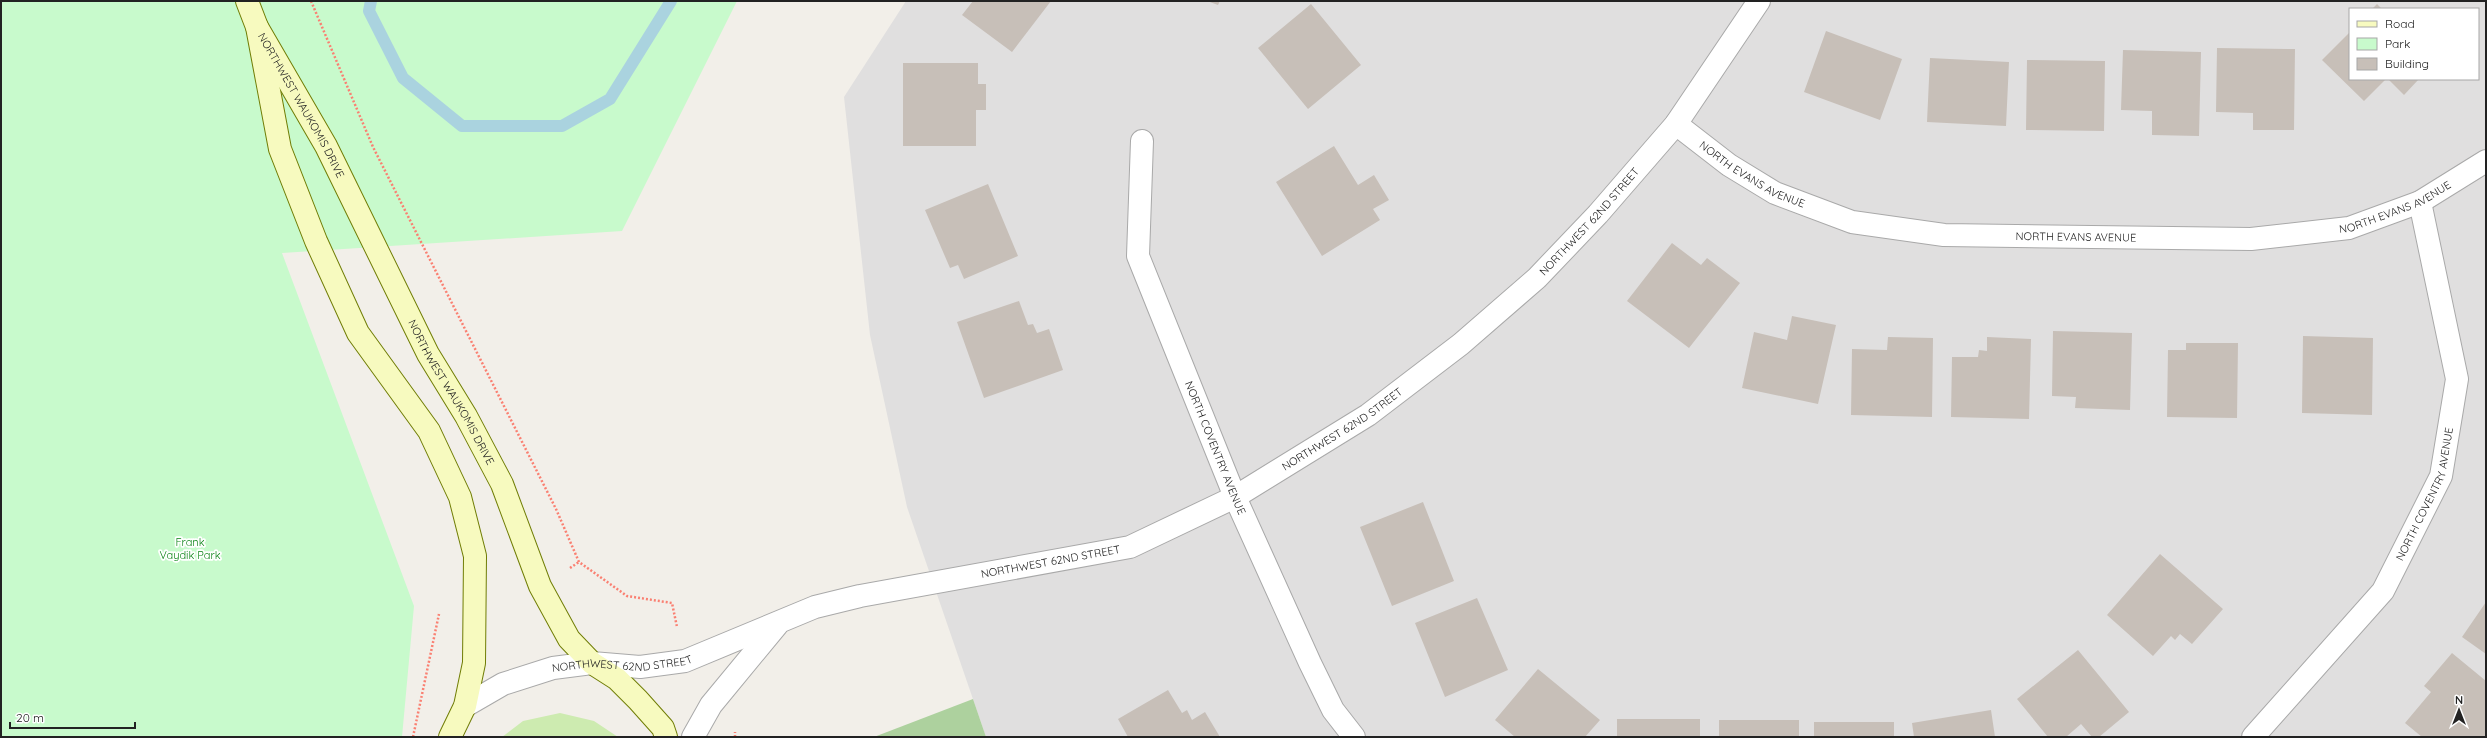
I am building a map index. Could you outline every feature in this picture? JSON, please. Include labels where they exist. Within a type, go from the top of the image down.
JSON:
[{"type":"main road","name":"NORTHWEST WAUKOMIS DRIVE","points":[[247,1],[257,27],[326,146],[428,354],[466,416],[502,484],[540,586],[569,638],[592,663],[616,679],[627,689],[663,728],[666,737]]},
{"type":"main road","name":"NORTHWEST WAUKOMIS DRIVE","points":[[257,27],[280,149],[316,241],[358,333],[429,431],[460,497],[475,556],[474,663],[465,706],[450,737]]},
{"type":"street","name":"NORTHWEST 62ND STREET","points":[[465,706],[502,684],[552,668],[592,663],[640,667],[685,661],[780,623],[815,607],[860,596],[1130,547],[1236,497],[1368,415],[1461,344],[1537,278],[1598,214],[1676,124],[1759,1]]},
{"type":"street","name":"NORTH EVANS AVENUE","points":[[1676,124],[1729,165],[1775,193],[1852,222],[1944,235],[2251,239],[2349,228],[2420,202],[2486,161]]},
{"type":"street","name":"NORTH COVENTRY AVENUE","points":[[1142,141],[1138,256],[1236,497],[1310,663],[1333,710],[1354,737]]},
{"type":"street","name":"NORTH COVENTRY AVENUE","points":[[2253,737],[2383,591],[2441,476],[2457,379],[2420,202]]},
{"type":"street","name":"NORTHWEST 62ND STREET","points":[[693,737],[711,705],[780,623]]},
{"type":"path","points":[[311,1],[373,147],[556,509],[579,562],[627,596],[672,603],[685,661]]},
{"type":"path","points":[[711,705],[736,734],[735,737]]},
{"type":"shaded area","points":[[906,1],[2486,1],[2486,737],[986,737],[907,507],[870,335],[844,97]]},
{"type":"green space","name":"Frank Vaydik Park","points":[[1,1],[737,1],[622,231],[282,253],[414,606],[402,737],[1,737]]},
{"type":"green space","points":[[973,699],[986,737],[874,737]]},
{"type":"green space","points":[[560,713],[594,721],[618,737],[502,737],[523,721]]},
{"type":"building","points":[[973,1],[1051,1],[1012,52],[962,15]]},
{"type":"building","points":[[1207,1],[1220,1],[1218,5]]},
{"type":"building","points":[[1311,4],[1361,65],[1308,109],[1258,48]]},
{"type":"building","points":[[2377,4],[2381,8],[2373,8]]},
{"type":"building","points":[[1826,31],[1902,59],[1880,120],[1804,92]]},
{"type":"building","points":[[2349,33],[2349,80],[2385,80],[2364,101],[2322,60]]},
{"type":"building","points":[[2217,48],[2295,49],[2294,130],[2253,130],[2253,113],[2216,112]]},
{"type":"building","points":[[2123,50],[2201,52],[2199,136],[2152,135],[2152,111],[2121,110]]},
{"type":"building","points":[[1930,58],[2009,62],[2006,126],[1927,122]]},
{"type":"building","points":[[2027,60],[2105,61],[2104,131],[2026,130]]},
{"type":"building","points":[[903,63],[978,63],[978,84],[986,84],[986,110],[976,110],[976,146],[903,146]]},
{"type":"building","points":[[2389,80],[2418,80],[2404,95]]},
{"type":"building","points":[[1334,146],[1358,185],[1374,175],[1389,200],[1373,209],[1380,220],[1322,256],[1276,182]]},
{"type":"building","points":[[988,184],[1018,256],[964,279],[958,265],[950,268],[925,210]]},
{"type":"building","points":[[1672,243],[1701,265],[1707,258],[1740,283],[1689,348],[1627,301]]},
{"type":"building","points":[[1019,301],[1028,325],[1033,324],[1037,333],[1049,329],[1063,370],[984,398],[957,322]]},
{"type":"building","points":[[1792,316],[1836,325],[1818,404],[1742,388],[1754,332],[1787,340]]},
{"type":"building","points":[[2053,331],[2132,333],[2130,410],[2075,408],[2076,397],[2052,396]]},
{"type":"building","points":[[2303,336],[2373,338],[2372,415],[2302,413]]},
{"type":"building","points":[[1888,337],[1933,338],[1932,417],[1851,415],[1852,349],[1887,350]]},
{"type":"building","points":[[1987,337],[2031,339],[2029,419],[1951,417],[1952,357],[1978,357],[1979,350],[1987,351]]},
{"type":"building","points":[[2186,343],[2238,343],[2237,418],[2167,417],[2168,350],[2186,350]]},
{"type":"building","points":[[1423,502],[1454,581],[1392,606],[1360,527]]},
{"type":"building","points":[[2160,554],[2223,609],[2192,644],[2180,634],[2175,640],[2171,636],[2153,656],[2107,615]]},
{"type":"building","points":[[1477,598],[1508,670],[1445,697],[1415,623]]},
{"type":"building","points":[[2486,602],[2486,654],[2462,637]]},
{"type":"building","points":[[2078,650],[2129,712],[2099,737],[2092,737],[2081,724],[2066,737],[2048,737],[2017,699]]},
{"type":"building","points":[[2452,653],[2486,681],[2486,737],[2422,737],[2405,723],[2431,692],[2424,686]]},
{"type":"building","points":[[1538,669],[1600,720],[1585,737],[1515,737],[1495,720]]},
{"type":"building","points":[[1168,690],[1182,713],[1187,710],[1192,720],[1205,712],[1220,737],[1128,737],[1118,719]]},
{"type":"building","points":[[1991,710],[1995,737],[1914,737],[1912,723]]},
{"type":"building","points":[[1617,719],[1700,719],[1700,737],[1617,737]]},
{"type":"building","points":[[1719,720],[1799,720],[1799,737],[1719,737]]},
{"type":"building","points":[[1814,722],[1894,722],[1894,737],[1814,737]]},
{"type":"waterway","points":[[371,1],[369,11],[403,78],[462,126],[562,126],[610,99],[671,1]]}]
